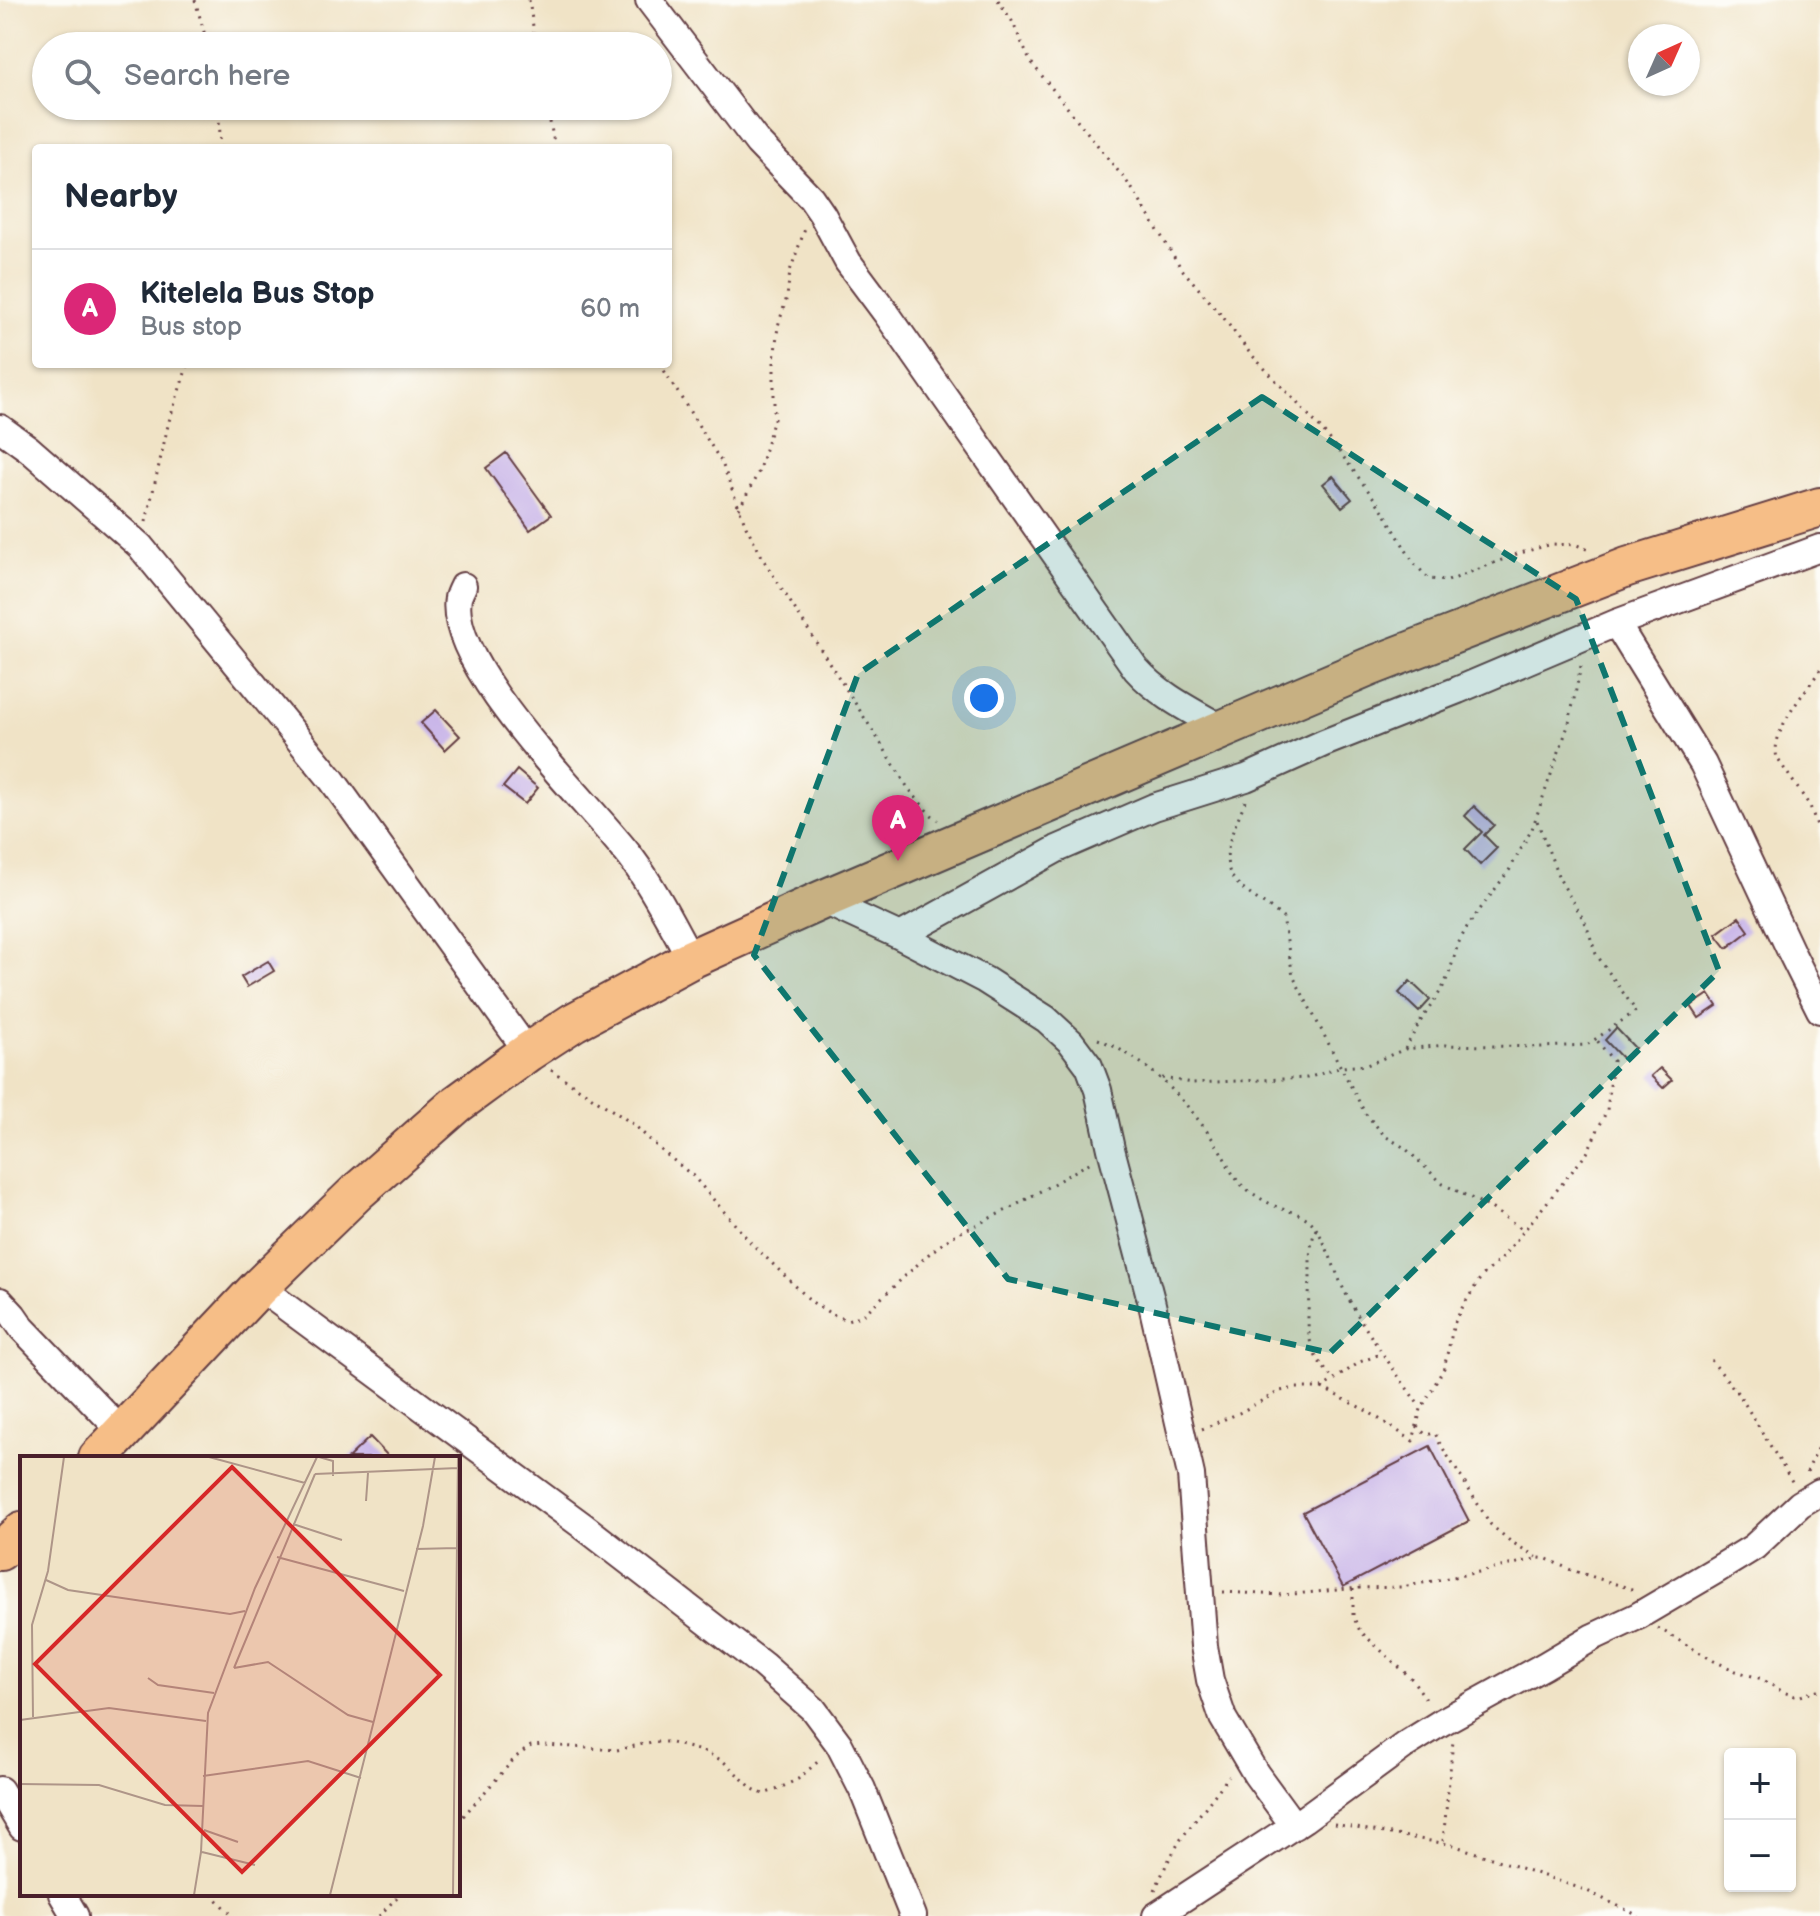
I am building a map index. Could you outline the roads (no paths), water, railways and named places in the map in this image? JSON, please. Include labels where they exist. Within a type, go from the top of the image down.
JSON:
[{"type":"highway","points":[[110,1445],[259,1287],[357,1192],[457,1104],[574,1022],[691,959],[822,900],[1369,667],[1627,567],[1820,507]]},
{"type":"street","points":[[649,0],[758,143],[811,198],[848,262],[1136,669],[1162,693],[1223,729]]},
{"type":"street","points":[[0,428],[29,449],[140,546],[332,780],[528,1052]]},
{"type":"street","points":[[900,936],[1057,849],[1154,807],[1254,775],[1324,743],[1616,623],[1820,548]]},
{"type":"street","points":[[463,586],[458,598],[460,616],[464,638],[476,664],[519,726],[632,859],[691,959]]},
{"type":"street","points":[[1616,623],[1703,764],[1820,1010]]},
{"type":"street","points":[[822,900],[985,980],[1046,1019],[1071,1042],[1089,1066],[1098,1090],[1151,1300],[1191,1475],[1204,1646],[1210,1680],[1223,1718],[1256,1774],[1299,1823]]},
{"type":"street","points":[[259,1287],[583,1526],[763,1665],[813,1709],[839,1744],[862,1789],[913,1916]]},
{"type":"street","points":[[0,1301],[30,1336],[110,1445]]},
{"type":"street","points":[[1155,1905],[1299,1823],[1405,1745],[1449,1718],[1593,1637],[1646,1611],[1754,1547],[1806,1495]]},
{"type":"street","points":[[0,1790],[20,1824]]},
{"type":"street","points":[[63,1896],[75,1916]]},
{"type":"place","name":"Kitelela Bus Stop","points":[[898,861]]}]
